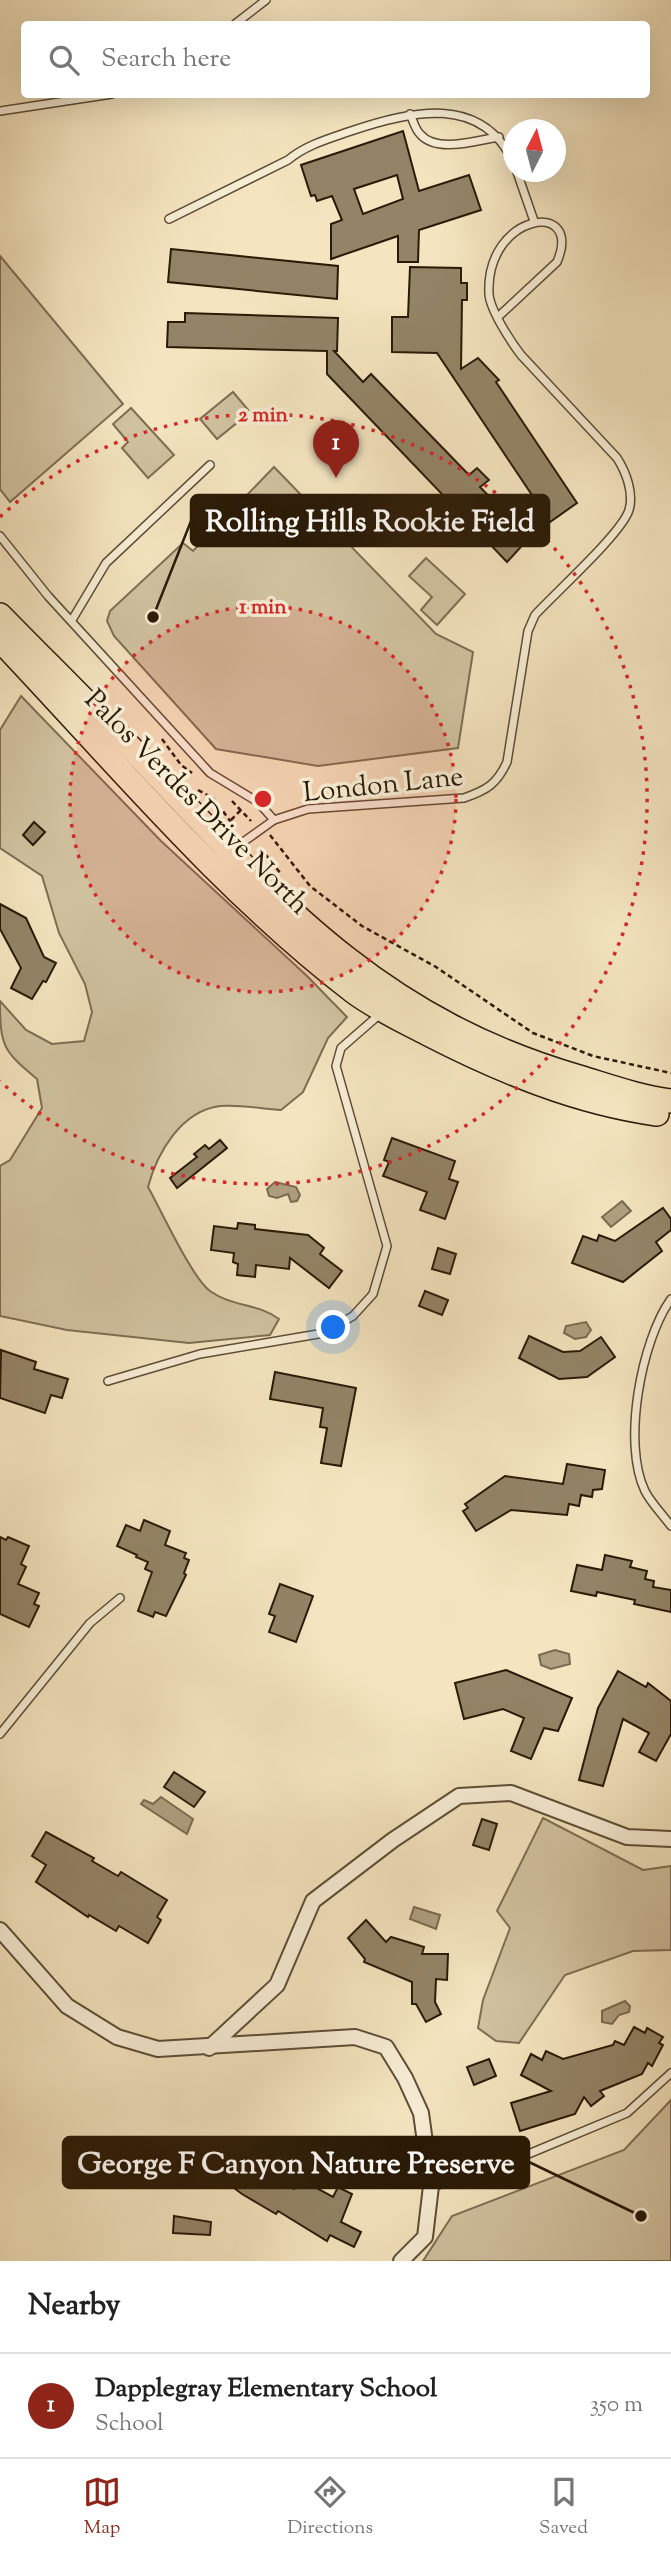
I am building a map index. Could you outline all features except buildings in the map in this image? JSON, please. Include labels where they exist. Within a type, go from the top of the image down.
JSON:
[{"type":"main road","name":"Palos Verdes Drive North","points":[[0,615],[229,852],[391,1004],[454,1047],[555,1089],[609,1105],[671,1115]]},
{"type":"main road","name":"Palos Verdes Drive North","points":[[0,640],[182,835],[260,911],[356,993],[458,1031],[532,1064],[648,1098],[671,1101]]},
{"type":"main road","points":[[111,757],[138,771],[204,841],[229,852],[260,911]]},
{"type":"street","points":[[209,2048],[277,1985],[313,1901],[393,1840],[459,1796],[511,1793],[627,1837],[671,1839]]},
{"type":"street","points":[[0,1930],[66,2006],[117,2037],[158,2049],[209,2048],[355,2037],[386,2048],[405,2078],[421,2113],[431,2186],[425,2237],[401,2261]]},
{"type":"lane","points":[[239,21],[266,0]]},
{"type":"lane","points":[[0,111],[86,98]]},
{"type":"lane","points":[[169,219],[288,160],[303,148],[410,114],[446,113],[481,122],[499,137],[503,145]]},
{"type":"lane","points":[[410,114],[419,134],[429,141],[443,145],[499,137]]},
{"type":"lane","points":[[520,182],[534,221]]},
{"type":"lane","points":[[534,221],[556,228],[561,253],[548,271],[499,316],[489,296],[500,248],[519,227],[534,221]]},
{"type":"lane","name":"London Lane","points":[[229,852],[274,820],[308,809],[464,798],[487,790],[498,781],[507,762],[527,631],[535,615],[623,523],[631,500],[628,482],[617,458],[521,355],[507,337],[499,316]]},
{"type":"lane","points":[[72,620],[106,563],[210,465]]},
{"type":"lane","points":[[0,536],[210,773],[258,802],[274,820]]},
{"type":"lane","points":[[108,1381],[200,1354],[324,1333],[353,1316],[373,1294],[387,1246],[337,1066],[341,1048],[391,1004]]},
{"type":"lane","points":[[671,1299],[645,1359],[635,1449],[645,1491],[671,1525]]},
{"type":"lane","points":[[0,1734],[90,1623],[120,1598]]},
{"type":"lane","points":[[431,2186],[478,2174],[627,2113],[671,2073]]},
{"type":"path","points":[[230,820],[240,810],[250,806]]},
{"type":"path","points":[[263,827],[310,886],[362,926],[436,967],[533,1033],[593,1056],[671,1073]]},
{"type":"path","points":[[266,855],[284,877]]},
{"type":"shaded area","points":[[0,256],[123,404],[10,502],[0,489]]},
{"type":"shaded area","points":[[233,392],[250,412],[217,439],[200,419]]},
{"type":"shaded area","points":[[131,408],[174,455],[148,478],[122,448],[128,442],[113,424]]},
{"type":"shaded area","points":[[274,467],[436,634],[473,652],[458,748],[318,766],[216,749],[114,636],[107,621],[110,611],[183,543],[193,551]]},
{"type":"shaded area","points":[[426,558],[465,594],[437,625],[421,610],[432,597],[409,576]]},
{"type":"shaded area","points":[[21,696],[161,841],[307,976],[347,1017],[328,1038],[303,1092],[281,1110],[220,1106],[194,1116],[182,1125],[164,1148],[148,1187],[203,1284],[218,1296],[262,1310],[279,1319],[270,1335],[189,1343],[67,1330],[0,1316],[0,1166],[10,1160],[42,1108],[37,1079],[10,1054],[6,1046],[1,1028],[0,1001],[26,1030],[52,1044],[84,1041],[92,1012],[85,984],[59,933],[42,876],[0,848],[0,730]]},
{"type":"shaded area","points":[[275,1182],[296,1187],[300,1195],[297,1201],[291,1202],[288,1194],[277,1198],[269,1196],[267,1189]]},
{"type":"shaded area","points":[[622,1201],[631,1211],[611,1227],[602,1217]]},
{"type":"shaded area","points":[[586,1322],[591,1330],[586,1337],[575,1339],[564,1333],[566,1326]]},
{"type":"shaded area","points":[[555,1650],[569,1654],[570,1664],[551,1669],[541,1665],[539,1655]]},
{"type":"shaded area","points":[[161,1797],[193,1819],[187,1834],[141,1804],[144,1800],[153,1804]]},
{"type":"shaded area","points":[[543,1818],[643,1870],[671,1866],[671,1950],[633,1951],[565,1975],[519,2043],[496,2041],[478,2028],[483,2000],[510,1928],[497,1911]]},
{"type":"shaded area","points":[[414,1907],[440,1915],[436,1929],[410,1919]]},
{"type":"shaded area","points":[[625,2001],[630,2006],[629,2012],[619,2015],[612,2024],[602,2022],[602,2011]]},
{"type":"shaded area","points":[[671,2100],[671,2261],[423,2261],[452,2216],[624,2150]]},
{"type":"place","name":"Dapplegray Elementary School","points":[[336,478]]},
{"type":"place","name":"Rolling Hills Rookie Field","points":[[153,617]]},
{"type":"place","name":"George F Canyon Nature Preserve","points":[[641,2216]]}]
